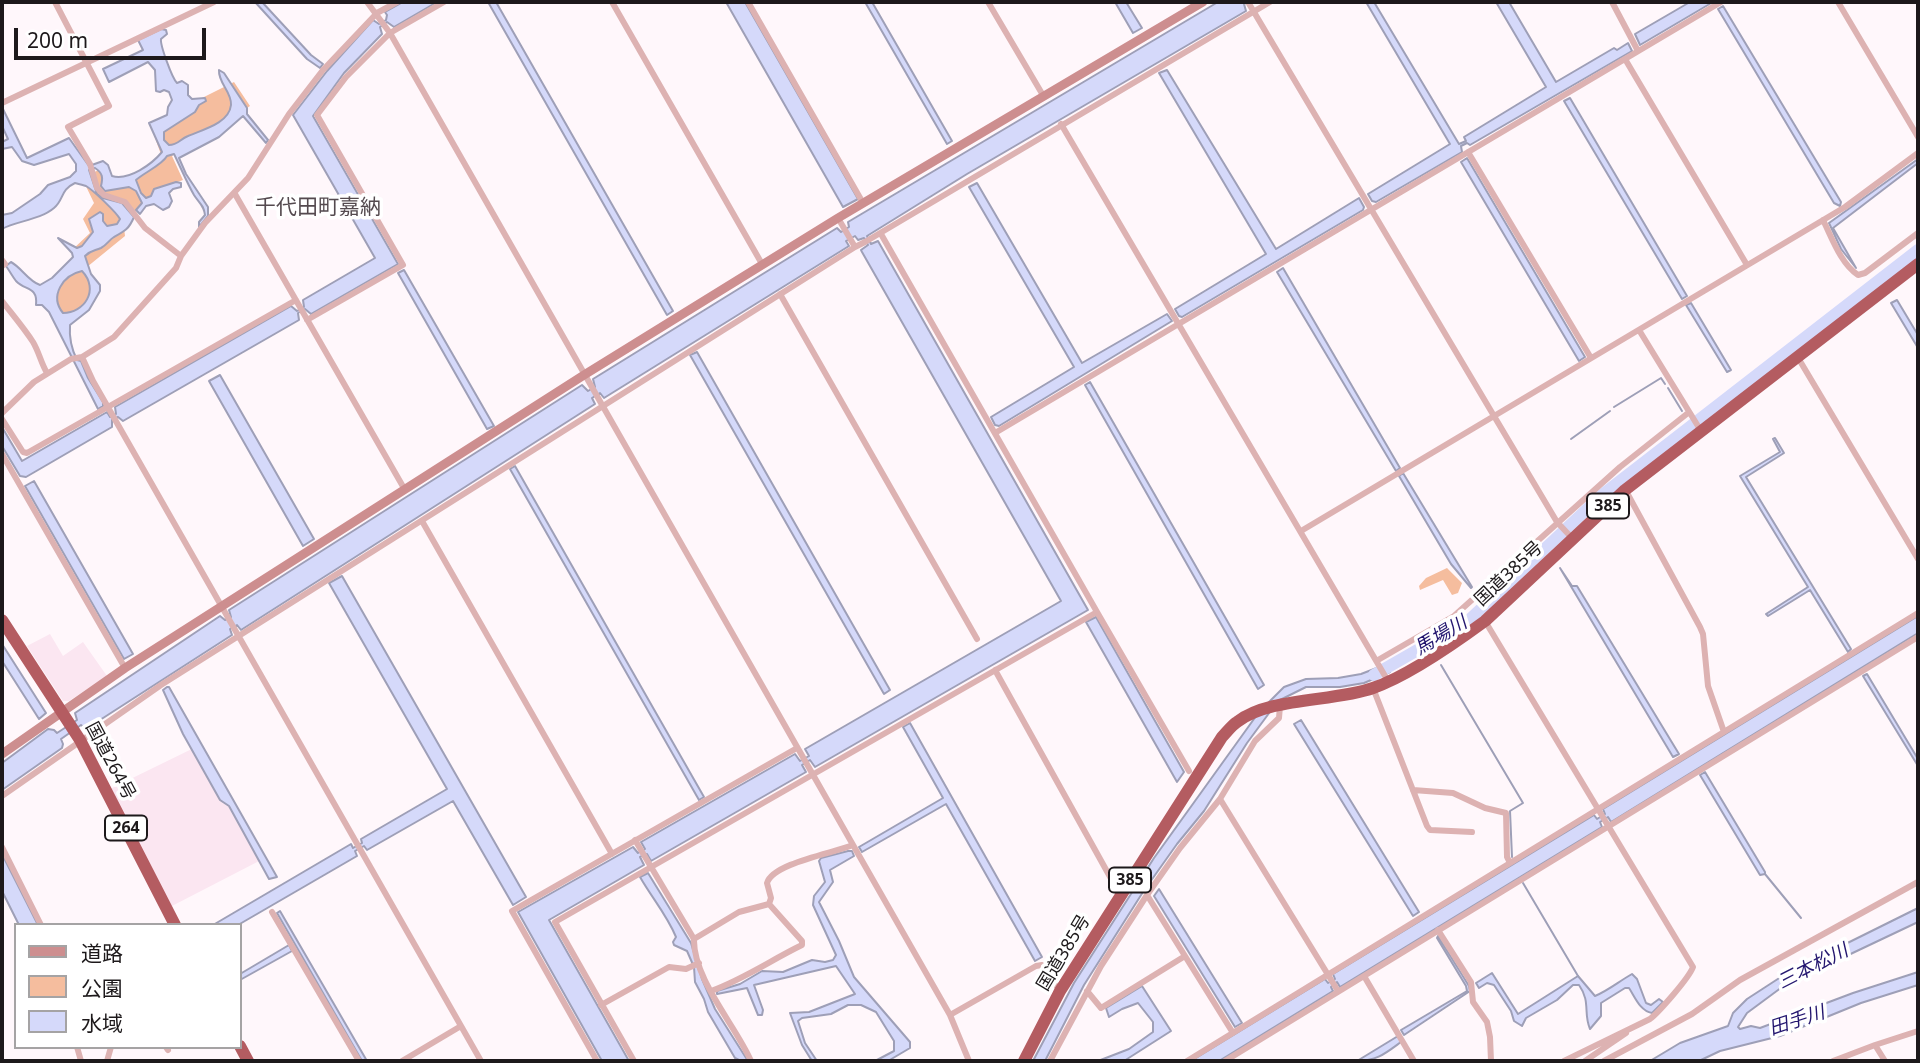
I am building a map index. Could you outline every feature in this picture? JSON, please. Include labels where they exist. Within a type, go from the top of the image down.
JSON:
[{"type":"highway","name":"国道385号","points":[[1024,1061],[1060,991],[1222,737],[1237,722],[1254,712],[1373,688],[1460,639],[1485,621],[1571,536],[1625,489],[1699,429],[1918,264]]},
{"type":"highway","name":"国道264号","points":[[2,621],[72,726],[174,923]]},
{"type":"street","points":[[55,2],[108,106],[68,127],[91,167],[97,188],[104,195],[125,202],[145,228],[181,256]]},
{"type":"street","points":[[2,103],[214,2]]},
{"type":"street","points":[[367,2],[390,33],[950,1015],[965,1060]]},
{"type":"street","points":[[2,413],[24,390],[47,373],[114,337],[176,268],[181,256],[205,223],[248,178],[298,102],[323,70],[377,13],[397,2]]},
{"type":"street","points":[[307,320],[403,265],[317,115],[346,78],[390,33],[444,2]]},
{"type":"street","points":[[612,2],[762,264]]},
{"type":"street","points":[[748,2],[863,203]]},
{"type":"street","points":[[988,2],[1044,97]]},
{"type":"street","points":[[2,796],[125,668],[762,264],[1203,2]]},
{"type":"street","points":[[2,754],[72,726],[161,685],[855,247],[1270,2]]},
{"type":"street","points":[[1612,2],[1638,51]]},
{"type":"street","points":[[995,433],[1721,2]]},
{"type":"street","points":[[1838,2],[1918,137]]},
{"type":"street","points":[[1248,3],[1558,523],[1571,536]]},
{"type":"street","points":[[1625,60],[1747,265]]},
{"type":"street","points":[[1061,124],[1387,679]]},
{"type":"street","points":[[1468,152],[1591,358]]},
{"type":"street","points":[[1301,531],[1845,207],[1918,153]]},
{"type":"street","points":[[235,194],[405,490]]},
{"type":"street","points":[[838,218],[855,247]]},
{"type":"street","points":[[1822,220],[1839,251],[1858,275],[1865,273],[1918,233]]},
{"type":"street","points":[[881,234],[1188,771]]},
{"type":"street","points":[[2,260],[5,264],[2,266]]},
{"type":"street","points":[[780,294],[977,639]]},
{"type":"street","points":[[2,419],[23,452],[27,453],[296,300]]},
{"type":"street","points":[[2,301],[32,340],[47,373]]},
{"type":"street","points":[[1639,330],[1699,429]]},
{"type":"street","points":[[1797,355],[1918,559]]},
{"type":"street","points":[[77,358],[109,407],[481,1061]]},
{"type":"street","points":[[1379,662],[1454,615],[1479,595],[1620,467],[1689,414]]},
{"type":"street","points":[[2,454],[125,668]]},
{"type":"street","points":[[1625,489],[1703,634],[1709,686],[1724,732]]},
{"type":"street","points":[[422,521],[612,854]]},
{"type":"street","points":[[634,1061],[555,922],[1097,612]]},
{"type":"street","points":[[1187,1061],[1233,1032],[1333,983],[1364,976],[1438,930],[1724,732],[1918,613]]},
{"type":"street","points":[[1485,621],[1693,967],[1650,1020],[1564,1061]]},
{"type":"street","points":[[1225,1061],[1333,983],[1510,863],[1603,818],[1918,637]]},
{"type":"street","points":[[995,670],[1114,884],[1124,890]]},
{"type":"street","points":[[1373,688],[1427,826],[1430,830],[1472,832]]},
{"type":"street","points":[[1050,1061],[1087,991],[1147,895],[1180,848],[1220,799],[1255,741],[1279,718],[1280,706]]},
{"type":"street","points":[[597,1061],[512,911],[797,748]]},
{"type":"street","points":[[1413,790],[1453,793],[1485,808],[1506,813],[1507,857],[1510,863]]},
{"type":"street","points":[[1220,799],[1333,983]]},
{"type":"street","points":[[635,841],[694,939],[696,965],[751,1061]]},
{"type":"street","points":[[769,904],[771,898],[767,883],[771,875],[809,858],[853,845]]},
{"type":"street","points":[[2,846],[40,923]]},
{"type":"street","points":[[1604,1061],[1692,1014],[1740,980],[1918,882]]},
{"type":"street","points":[[1147,895],[1233,1032]]},
{"type":"street","points":[[694,939],[739,912],[769,904]]},
{"type":"street","points":[[711,991],[748,976],[802,945],[802,941],[769,904]]},
{"type":"street","points":[[272,912],[359,1061]]},
{"type":"street","points":[[1438,930],[1471,982],[1473,1002],[1487,1022],[1491,1061]]},
{"type":"street","points":[[1087,991],[1101,1007],[1185,956]]},
{"type":"street","points":[[601,1005],[669,967],[696,965]]},
{"type":"street","points":[[950,1015],[1042,965],[1060,991]]},
{"type":"street","points":[[1364,976],[1414,1061]]},
{"type":"street","points":[[402,1061],[461,1026]]},
{"type":"street","points":[[1585,1061],[1620,1039],[1630,1029]]},
{"type":"street","points":[[1833,1061],[1918,1031]]},
{"type":"street","points":[[1875,1045],[1885,1061]]},
{"type":"shaded area","points":[[50,634],[63,656],[83,642],[107,676],[69,701],[63,701],[27,646]]},
{"type":"shaded area","points":[[200,745],[263,859],[170,907],[110,789]]},
{"type":"green space","points":[[234,82],[250,106],[172,156],[183,180],[155,190],[154,200],[123,219],[125,236],[87,267],[95,293],[61,329],[38,291],[76,258],[72,250],[90,233],[83,219],[94,203],[82,178],[107,166],[114,185],[163,160],[150,124]]},
{"type":"green space","points":[[1447,568],[1462,583],[1458,593],[1452,595],[1443,580],[1420,590],[1419,586],[1426,578]]},
{"type":"water","points":[[255,2],[262,2],[311,55],[323,64],[320,68],[307,59]]},
{"type":"water","points":[[403,2],[437,2],[394,27],[387,22],[380,27],[382,34],[344,73],[313,116],[398,264],[311,314],[305,309],[298,313],[299,320],[123,421],[118,417],[112,420],[112,427],[26,477],[20,476],[2,446],[2,427],[22,461],[107,412],[110,417],[116,414],[115,407],[291,306],[297,311],[304,307],[303,300],[375,258],[293,115],[327,71],[373,20],[379,24],[386,20],[385,12]]},
{"type":"water","points":[[488,2],[496,2],[673,311],[667,315]]},
{"type":"water","points":[[726,2],[745,2],[858,199],[843,207]]},
{"type":"water","points":[[865,2],[872,2],[952,141],[947,144]]},
{"type":"water","points":[[1115,2],[1126,2],[1142,28],[1133,33]]},
{"type":"water","points":[[1218,2],[1248,2],[1244,4],[1246,11],[967,174],[867,236],[871,244],[878,241],[1088,610],[815,767],[810,760],[802,765],[806,772],[651,861],[647,854],[640,857],[644,865],[549,920],[629,1061],[602,1061],[518,912],[633,847],[638,853],[645,849],[641,842],[795,754],[800,761],[809,756],[805,749],[1061,601],[862,252],[868,245],[864,238],[858,240],[855,236],[846,241],[849,246],[604,398],[600,393],[592,398],[595,404],[241,630],[237,625],[230,629],[232,635],[86,729],[81,725],[61,739],[62,748],[2,790],[2,763],[48,729],[57,733],[77,720],[75,713],[220,616],[225,620],[231,617],[229,610],[582,385],[588,391],[595,387],[593,379],[837,228],[841,232],[849,227],[848,222]]},
{"type":"water","points":[[1366,2],[1374,2],[1459,144],[1466,141],[1464,137],[1546,87],[1496,2],[1509,2],[1556,82],[1614,48],[1617,50],[1628,43],[1632,51],[1470,145],[1467,143],[1461,146],[1462,152],[1376,202],[1372,201],[1368,194],[1450,144]]},
{"type":"water","points":[[1690,2],[1713,2],[1640,45],[1635,34]]},
{"type":"water","points":[[1723,6],[1841,202],[1840,206],[1834,203],[1718,9]]},
{"type":"water","points":[[161,29],[166,30],[167,34],[161,42],[175,80],[188,85],[188,95],[192,99],[205,98],[206,101],[199,105],[195,112],[164,132],[164,140],[169,145],[220,122],[229,112],[231,100],[219,70],[224,73],[247,108],[247,114],[268,140],[266,143],[243,116],[219,137],[179,158],[186,174],[208,207],[208,216],[199,227],[199,222],[205,215],[204,209],[191,190],[174,154],[167,156],[136,180],[146,198],[151,196],[154,189],[181,183],[181,187],[169,193],[172,201],[169,207],[163,210],[154,204],[146,206],[140,214],[136,210],[142,203],[136,191],[129,187],[105,191],[101,186],[100,172],[95,168],[89,170],[97,194],[122,203],[134,217],[124,231],[103,247],[85,256],[91,274],[100,285],[100,291],[89,310],[70,325],[75,356],[81,361],[103,402],[103,406],[98,409],[49,312],[42,305],[36,305],[33,292],[16,281],[6,266],[11,262],[40,285],[52,278],[73,257],[58,238],[77,248],[82,246],[93,232],[89,219],[100,212],[107,226],[117,224],[120,219],[89,188],[75,183],[48,212],[2,229],[2,215],[12,213],[40,194],[48,185],[70,177],[76,171],[76,164],[69,154],[34,165],[22,161],[12,147],[2,149],[2,142],[8,139],[2,126],[2,107],[27,158],[69,138],[89,166],[103,161],[108,165],[112,176],[133,174],[162,152],[149,123],[167,115],[172,100],[169,92],[156,91],[155,70],[148,62],[109,82],[103,69],[143,50],[138,40]],"holes":[[[82,271],[87,278],[89,293],[83,305],[63,313],[57,300],[60,287],[75,273]]]},
{"type":"water","points":[[1167,70],[1276,249],[1359,198],[1364,207],[1182,317],[1175,309],[1266,254],[1159,73]]},
{"type":"water","points":[[1570,98],[1687,296],[1682,299],[1564,101]]},
{"type":"water","points":[[1467,158],[1585,357],[1579,361],[1461,162]]},
{"type":"water","points":[[1918,159],[1918,163],[1833,228],[1856,268],[1841,249],[1829,223]]},
{"type":"water","points":[[977,183],[1082,363],[1167,314],[1172,321],[999,426],[995,425],[991,417],[1074,367],[969,187]]},
{"type":"water","points":[[1283,268],[1400,468],[1396,471],[1277,272]]},
{"type":"water","points":[[404,270],[494,426],[487,429],[398,273]]},
{"type":"water","points":[[1897,300],[1918,335],[1918,348],[1891,303]]},
{"type":"water","points":[[1691,303],[1731,370],[1727,372],[1686,305]]},
{"type":"water","points":[[697,352],[890,690],[884,694],[690,355]]},
{"type":"water","points":[[220,375],[314,539],[303,546],[209,381]]},
{"type":"water","points":[[1090,382],[1264,685],[1258,689],[1085,385]]},
{"type":"water","points":[[1775,438],[1784,453],[1746,477],[1851,649],[1848,652],[1810,590],[1768,616],[1766,614],[1808,587],[1740,476],[1780,452],[1773,439]]},
{"type":"water","points":[[515,466],[704,797],[699,800],[510,469]]},
{"type":"water","points":[[1403,473],[1471,588],[1451,564],[1399,476]]},
{"type":"water","points":[[34,481],[133,654],[124,659],[25,486]]},
{"type":"water","points":[[1560,568],[1572,586],[1577,586],[1679,754],[1673,757]]},
{"type":"water","points":[[342,576],[526,897],[513,905],[453,801],[367,850],[364,846],[355,851],[357,856],[241,923],[216,923],[351,844],[353,848],[362,843],[361,839],[447,789],[329,583]]},
{"type":"water","points":[[1918,616],[1918,633],[1611,822],[1608,817],[1600,822],[1602,827],[1340,987],[1337,982],[1331,987],[1333,991],[1219,1061],[1191,1061],[1325,979],[1328,983],[1335,979],[1333,974],[1594,815],[1597,819],[1605,814],[1603,809]]},
{"type":"water","points":[[1096,617],[1184,772],[1177,782],[1086,622]]},
{"type":"water","points":[[2,644],[46,713],[39,719],[2,661]]},
{"type":"water","points":[[1387,664],[1390,672],[1364,683],[1340,687],[1306,687],[1278,701],[1247,743],[1204,811],[1143,892],[1084,985],[1045,1061],[1033,1061],[1074,983],[1154,858],[1259,712],[1284,687],[1306,679],[1361,674]]},
{"type":"water","points":[[1867,674],[1918,759],[1918,766],[1863,676]]},
{"type":"water","points":[[167,687],[277,877],[269,879],[229,806],[220,800],[183,734],[163,690]]},
{"type":"water","points":[[1301,720],[1419,912],[1413,916],[1294,724]]},
{"type":"water","points":[[910,723],[1042,957],[1035,961],[946,804],[862,852],[859,847],[943,798],[903,727]]},
{"type":"water","points":[[1705,772],[1765,874],[1760,875],[1700,775]]},
{"type":"water","points":[[852,851],[854,856],[830,870],[833,882],[819,902],[854,977],[910,1042],[910,1048],[888,1061],[875,1061],[894,1051],[894,1041],[876,1012],[861,1005],[848,1005],[831,1014],[802,1018],[798,1021],[805,1043],[817,1061],[812,1061],[802,1045],[790,1013],[809,1012],[855,994],[836,966],[754,985],[763,1010],[762,1015],[758,1015],[747,988],[717,994],[717,991],[740,984],[762,971],[783,972],[812,960],[833,960],[836,955],[813,905],[814,896],[825,882],[819,861],[821,858]]},
{"type":"water","points":[[2,854],[37,923],[18,923],[2,891]]},
{"type":"water","points":[[648,873],[691,943],[715,1009],[748,1061],[735,1058],[708,1012],[695,982],[694,967],[687,951],[674,945],[676,937],[672,929],[640,877]]},
{"type":"water","points":[[1159,889],[1242,1023],[1235,1027],[1154,896]]},
{"type":"water","points":[[1918,908],[1918,922],[1821,968],[1797,976],[1747,1013],[1738,1027],[1760,1028],[1918,972],[1918,985],[1861,1003],[1780,1036],[1720,1051],[1699,1061],[1650,1061],[1680,1043],[1728,1026],[1733,1013],[1747,999],[1787,973]]},
{"type":"water","points":[[280,911],[367,1061],[362,1061],[277,913]]},
{"type":"water","points":[[1438,936],[1470,991],[1404,1035],[1401,1030],[1467,991]]},
{"type":"water","points":[[289,945],[292,951],[242,979],[242,973]]},
{"type":"water","points":[[1492,973],[1518,1014],[1578,976],[1595,996],[1632,974],[1637,979],[1646,1003],[1651,1005],[1659,999],[1663,1002],[1652,1013],[1648,1012],[1638,1003],[1629,988],[1625,988],[1601,1003],[1601,1016],[1590,1029],[1583,991],[1579,985],[1573,985],[1557,1000],[1526,1018],[1522,1026],[1514,1021],[1511,1011],[1494,985],[1487,983],[1479,988],[1476,983]]},
{"type":"water","points":[[1142,986],[1171,1031],[1124,1061],[1098,1061],[1129,1049],[1153,1032],[1153,1022],[1138,1003],[1109,1017],[1106,1008]]},
{"type":"water","points":[[1398,1036],[1401,1042],[1386,1053],[1370,1060],[1357,1061]]},
{"type":"waterway","name":"馬場川","points":[[1374,675],[1468,621],[1602,495],[1918,250]]},
{"type":"waterway","points":[[1614,407],[1661,378],[1665,384]]},
{"type":"waterway","points":[[1668,388],[1682,411]]},
{"type":"waterway","points":[[1571,439],[1610,411]]},
{"type":"waterway","points":[[1441,665],[1523,803],[1510,811],[1512,857]]},
{"type":"waterway","points":[[1765,874],[1801,918]]},
{"type":"waterway","points":[[1523,883],[1578,976]]},
{"type":"district","name":"千代田町嘉納","points":[[318,208]]},
{"type":"water label","name":"三本松川","points":[[1813,967]]},
{"type":"water label","name":"田手川","points":[[1797,1021]]}]
